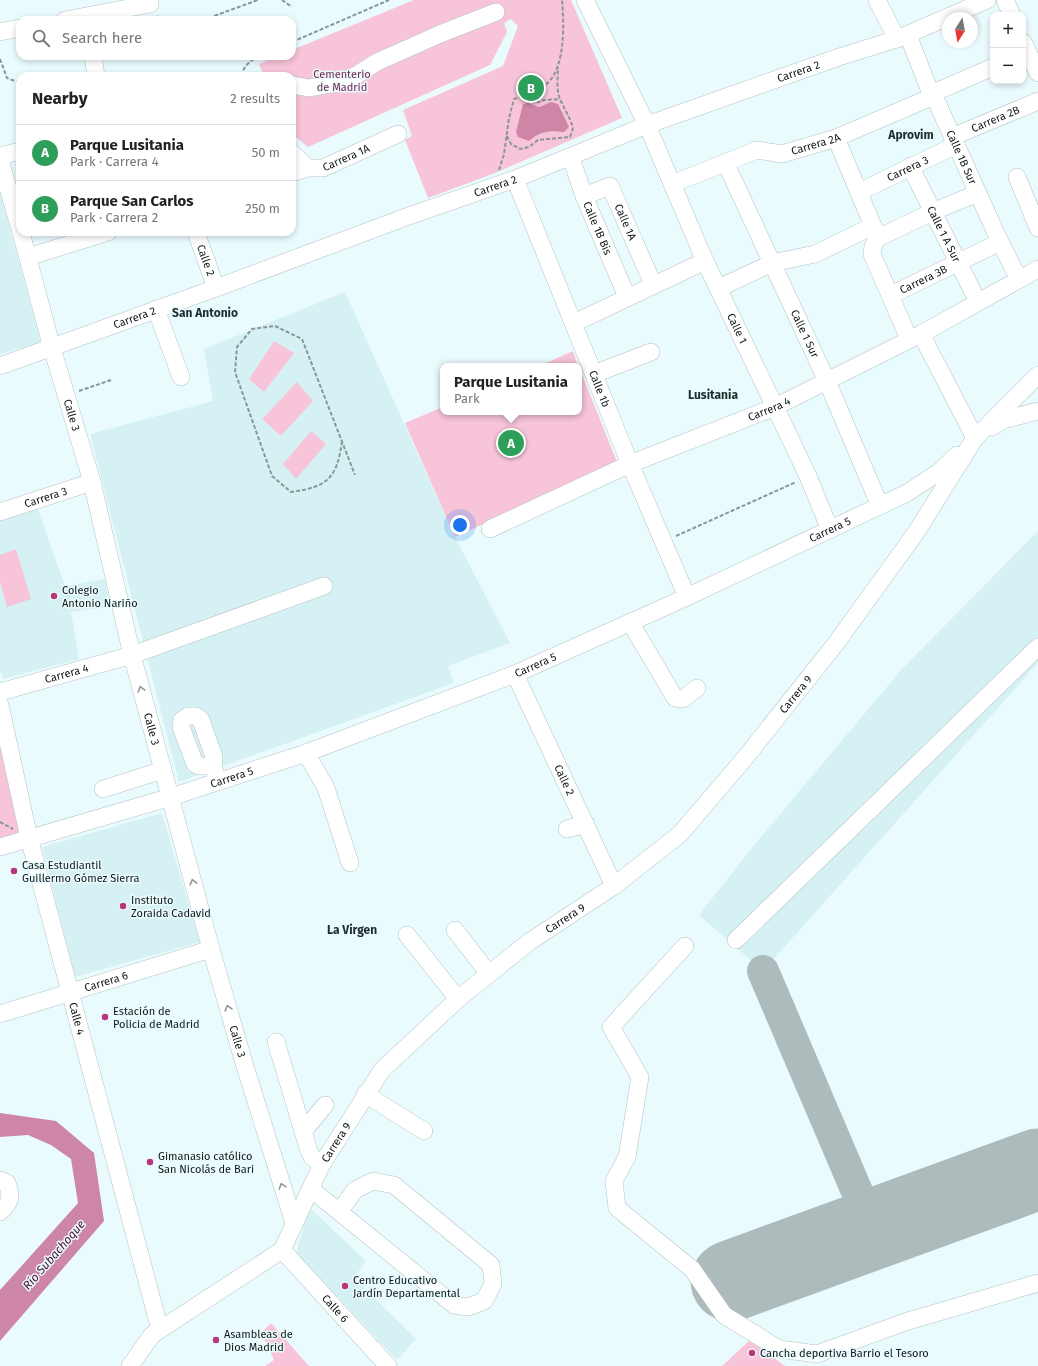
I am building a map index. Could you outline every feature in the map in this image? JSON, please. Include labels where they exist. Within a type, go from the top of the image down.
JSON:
[{"type":"street","name":"Calle 1","points":[[585,0],[647,125],[705,261],[808,476],[830,530]]},
{"type":"street","name":"Calle 1B Sur","points":[[877,0],[903,37],[954,141],[1000,242],[1020,279]]},
{"type":"street","name":"Carrera 2","points":[[0,366],[571,158],[647,125],[837,50],[903,37],[987,0]]},
{"type":"street","points":[[1005,0],[1011,12]]},
{"type":"street","points":[[95,16],[150,4]]},
{"type":"street","points":[[296,86],[310,88],[347,81],[377,62],[440,34],[496,12]]},
{"type":"street","points":[[0,32],[16,29]]},
{"type":"street","points":[[1028,49],[1038,73]]},
{"type":"street","points":[[94,60],[95,72]]},
{"type":"street","name":"Carrera 2A","points":[[672,184],[726,164],[757,150],[782,154],[836,138],[990,68]]},
{"type":"street","name":"Carrera 2B","points":[[954,141],[1038,101]]},
{"type":"street","name":"Carrera 1A","points":[[300,171],[323,168],[398,134]]},
{"type":"street","points":[[836,138],[876,232],[872,254],[891,296],[975,438],[1038,375]]},
{"type":"street","name":"Carrera 3","points":[[859,192],[910,166],[954,141]]},
{"type":"street","points":[[0,156],[16,152]]},
{"type":"street","name":"Calle 1B Bis","points":[[571,158],[584,196],[627,297]]},
{"type":"street","name":"Calle 3","points":[[0,160],[16,217]]},
{"type":"street","name":"Calle 1 Sur","points":[[726,164],[826,381],[880,506]]},
{"type":"street","name":"Calle 1 A Sur","points":[[910,166],[978,302]]},
{"type":"street","points":[[1018,177],[1038,228]]},
{"type":"street","name":"Calle 1b","points":[[508,181],[574,323],[630,464],[687,597]]},
{"type":"street","name":"Calle 1A","points":[[584,196],[610,186],[653,284]]},
{"type":"street","points":[[719,288],[772,263],[815,254],[932,212],[978,193]]},
{"type":"street","name":"Calle 3","points":[[22,236],[52,348],[92,482],[132,654],[211,948],[244,1063],[294,1223]]},
{"type":"street","points":[[28,257],[95,236]]},
{"type":"street","name":"Calle 2","points":[[197,236],[216,288]]},
{"type":"street","name":"Carrera 3B","points":[[891,296],[958,261],[1000,242]]},
{"type":"street","points":[[574,323],[653,284],[705,261]]},
{"type":"street","name":"Carrera 4","points":[[490,528],[630,464],[775,407],[915,337],[1038,269]]},
{"type":"street","points":[[156,309],[181,377]]},
{"type":"street","points":[[594,374],[651,352]]},
{"type":"street","name":"Carrera 5","points":[[0,847],[171,797],[216,774],[306,753],[515,674],[687,597],[907,493],[939,472],[975,438],[1003,420],[1038,411]]},
{"type":"street","name":"Carrera 9","points":[[282,1250],[322,1164],[365,1094],[382,1070],[458,999],[488,974],[529,942],[614,886],[680,834],[745,758],[837,642],[917,531],[975,438]]},
{"type":"street","name":"Carrera 3","points":[[0,512],[92,482]]},
{"type":"street","name":"Carrera 4","points":[[0,692],[132,654],[324,586]]},
{"type":"street","points":[[630,622],[675,698],[683,699],[697,688]]},
{"type":"street","points":[[736,940],[1038,647]]},
{"type":"street","name":"Calle 2","points":[[515,674],[614,886]]},
{"type":"street","name":"Calle 4","points":[[0,705],[29,838],[160,1330]]},
{"type":"street","points":[[306,753],[326,788],[350,863]]},
{"type":"street","points":[[103,789],[163,770]]},
{"type":"street","points":[[567,829],[586,824]]},
{"type":"street","points":[[455,930],[488,974]]},
{"type":"street","points":[[407,935],[458,999]]},
{"type":"street","points":[[685,946],[611,1027],[640,1077],[627,1157],[614,1181],[618,1208],[692,1269],[724,1315],[779,1349],[817,1354],[908,1321],[1038,1283]]},
{"type":"street","name":"Carrera 6","points":[[0,1014],[211,948]]},
{"type":"street","points":[[276,1042],[309,1151],[312,1157],[322,1164]]},
{"type":"street","points":[[365,1094],[424,1131]]},
{"type":"street","points":[[303,1132],[325,1105]]},
{"type":"street","points":[[0,1180],[7,1183],[11,1194],[9,1203],[0,1212]]},
{"type":"street","points":[[311,1189],[339,1212],[454,1305],[468,1306],[484,1301],[493,1284],[491,1264],[394,1185],[373,1182],[355,1190],[339,1212]]},
{"type":"street","points":[[130,1366],[152,1335],[282,1250]]},
{"type":"street","name":"Calle 6","points":[[282,1250],[388,1366]]},
{"type":"path","points":[[214,16],[258,0]]},
{"type":"path","points":[[282,0],[292,7]]},
{"type":"path","points":[[296,40],[388,0]]},
{"type":"path","points":[[506,135],[511,144],[520,149],[529,147],[538,140],[570,137],[573,128],[566,108],[560,99],[558,89],[558,66],[564,26],[562,0]]},
{"type":"path","points":[[0,59],[7,78],[16,81]]},
{"type":"path","points":[[243,72],[252,60]]},
{"type":"path","points":[[508,181],[499,169],[504,154],[506,135],[514,99],[547,85],[558,66]]},
{"type":"path","points":[[526,95],[538,102],[560,99]]},
{"type":"path","points":[[342,441],[340,458],[328,481],[311,489],[291,492],[272,476],[235,372],[237,347],[252,329],[275,326],[302,339],[342,441],[355,475]]},
{"type":"path","points":[[67,396],[111,380]]},
{"type":"path","points":[[664,541],[808,476]]},
{"type":"path","points":[[0,822],[14,829]]},
{"type":"shaded area","points":[[0,192],[41,343],[0,354]]},
{"type":"shaded area","points":[[345,292],[455,537],[510,643],[448,666],[454,683],[179,782],[90,434],[213,401],[204,349]]},
{"type":"shaded area","name":"Colegio Antonio Nariño","points":[[37,507],[65,586],[105,579],[109,607],[71,612],[79,659],[3,679],[0,670],[0,519]]},
{"type":"shaded area","points":[[1038,531],[1038,663],[763,971],[699,915],[755,844],[902,669]]},
{"type":"shaded area","name":"Instituto Zoraida Cadavid","points":[[162,813],[200,942],[75,977],[42,847]]},
{"type":"shaded area","name":"Centro Educativo Jardín Departamental","points":[[309,1207],[366,1261],[354,1278],[416,1339],[397,1360],[296,1253]]},
{"type":"green space","name":"Cementerio de Madrid","points":[[414,0],[571,0],[622,118],[495,173],[428,198],[405,140],[412,136],[403,110],[503,66],[518,26],[511,19],[504,23],[507,32],[490,65],[308,147],[296,137],[296,72],[262,72],[259,64],[268,60],[296,60],[296,48]]},
{"type":"green space","points":[[274,341],[294,353],[264,392],[249,379]]},
{"type":"green space","points":[[573,351],[577,363],[546,363]]},
{"type":"green space","points":[[582,374],[617,462],[455,537],[405,423],[440,408],[440,415],[582,415]]},
{"type":"green space","points":[[297,382],[313,401],[281,436],[262,419]]},
{"type":"green space","points":[[311,431],[326,444],[296,479],[283,464]]},
{"type":"green space","points":[[16,549],[31,599],[7,607],[0,582],[0,555]]},
{"type":"green space","points":[[0,733],[21,831],[0,838]]},
{"type":"green space","points":[[271,1323],[309,1366],[265,1366],[274,1360],[261,1333]]},
{"type":"green space","name":"Cancha deportiva Barrio el Tesoro","points":[[750,1340],[785,1366],[722,1366]]},
{"type":"water","points":[[551,102],[558,104],[569,127],[564,132],[550,131],[541,133],[529,141],[518,137],[516,132],[523,104],[528,103],[539,107]]},
{"type":"water","name":"Río Subachoque","points":[[0,1113],[56,1121],[94,1153],[104,1221],[0,1341],[0,1290],[78,1203],[71,1159],[51,1145],[28,1135],[0,1137]]},
{"type":"taxiway","points":[[763,971],[873,1229]]},
{"type":"runway","points":[[731,1281],[1038,1169]]},
{"type":"place","name":"Parque San Carlos","points":[[531,88]]},
{"type":"place","name":"Parque Lusitania","points":[[511,443]]},
{"type":"place","name":"Colegio Antonio Nariño","points":[[54,596]]},
{"type":"place","name":"Casa Estudiantil Guillermo Gómez Sierra","points":[[14,871]]},
{"type":"place","name":"Instituto Zoraida Cadavid","points":[[123,906]]},
{"type":"place","name":"Estación de Policia de Madrid","points":[[105,1017]]},
{"type":"place","name":"Gimanasio católico San Nicolás de Bari","points":[[150,1162]]},
{"type":"place","name":"Centro Educativo Jardín Departamental","points":[[345,1286]]},
{"type":"place","name":"Asambleas de Dios Madrid","points":[[216,1340]]},
{"type":"place","name":"Cancha deportiva Barrio el Tesoro","points":[[752,1353]]},
{"type":"district","name":"Aprovim","points":[[911,135]]},
{"type":"district","name":"San Antonio","points":[[205,313]]},
{"type":"district","name":"Lusitania","points":[[713,395]]},
{"type":"district","name":"La Virgen","points":[[352,930]]}]
